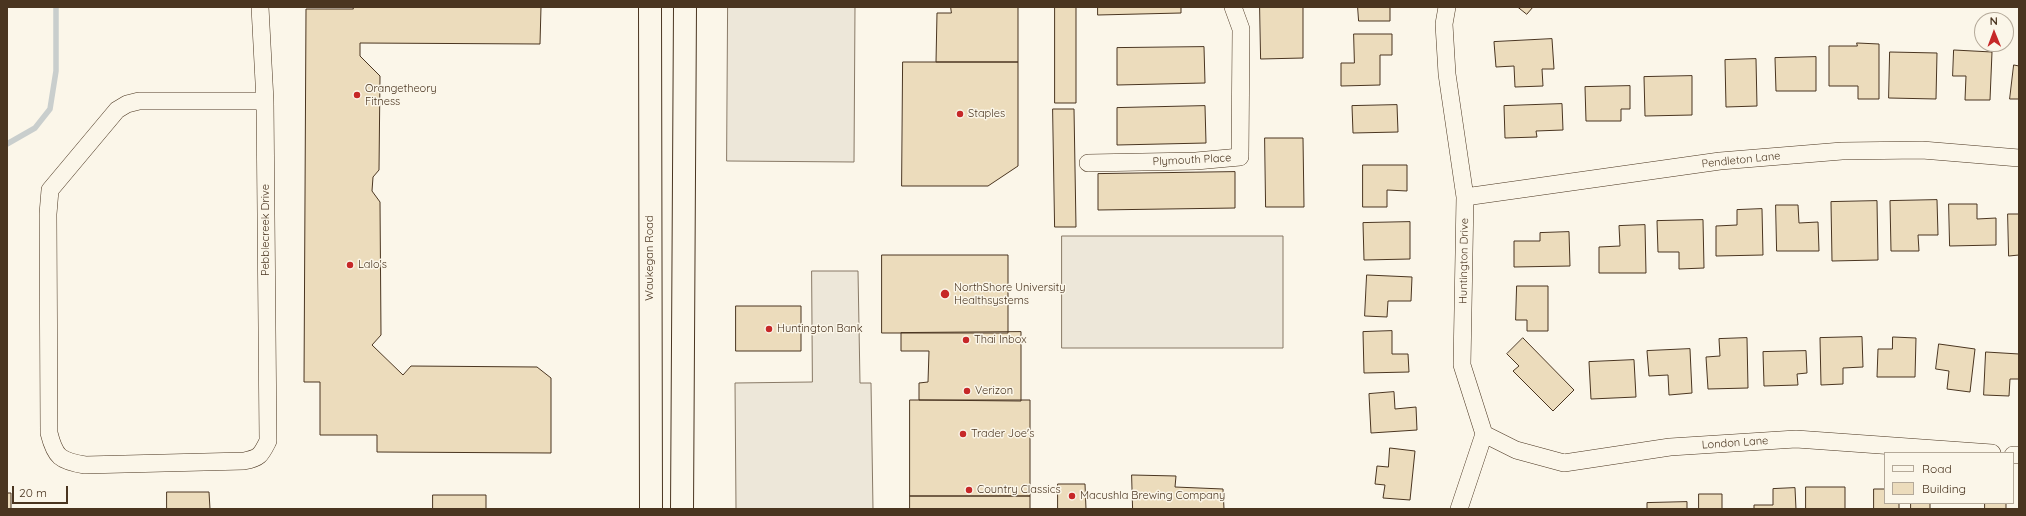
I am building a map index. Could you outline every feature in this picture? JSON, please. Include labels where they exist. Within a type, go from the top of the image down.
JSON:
[{"type":"main road","name":"Waukegan Road","points":[[650,7],[651,509]]},
{"type":"main road","points":[[682,509],[685,7]]},
{"type":"street","name":"Pebblecreek Drive","points":[[260,7],[265,100],[268,441],[263,452],[257,458],[244,461],[85,465],[69,462],[60,458],[53,450],[48,433],[48,214],[50,190],[117,110],[127,104],[139,101],[265,100]]},
{"type":"street","name":"Plymouth Place","points":[[1088,163],[1196,161],[1240,157],[1242,29],[1233,7]]},
{"type":"street","name":"Huntington Drive","points":[[1447,7],[1444,24],[1447,74],[1465,197],[1462,365],[1484,434]]},
{"type":"street","name":"Pendleton Lane","points":[[1465,197],[1720,161],[1842,151],[1922,150],[2019,158]]},
{"type":"street","name":"London Lane","points":[[1484,434],[1516,450],[1564,463],[1670,447],[1796,439],[1978,452]]},
{"type":"street","points":[[1459,509],[1484,434]]},
{"type":"shaded area","points":[[728,7],[855,7],[854,162],[727,161]]},
{"type":"shaded area","points":[[1062,236],[1283,236],[1283,348],[1062,348]]},
{"type":"shaded area","points":[[812,271],[858,271],[860,383],[871,383],[873,509],[736,509],[735,383],[812,382]]},
{"type":"building","points":[[353,7],[541,7],[540,44],[360,43],[360,56],[380,76],[379,170],[373,177],[372,191],[380,202],[381,335],[372,345],[403,375],[411,366],[537,367],[551,378],[551,453],[377,452],[377,435],[320,435],[320,382],[304,382],[306,9],[353,9]]},
{"type":"building","points":[[951,7],[1018,7],[1018,62],[936,62],[937,13],[951,13]]},
{"type":"building","points":[[1055,7],[1076,7],[1076,103],[1055,103]]},
{"type":"building","points":[[1098,7],[1181,7],[1181,13],[1098,15]]},
{"type":"building","points":[[1260,7],[1303,7],[1303,58],[1261,59]]},
{"type":"building","points":[[1358,7],[1390,7],[1390,21],[1359,21]]},
{"type":"building","points":[[1518,7],[1533,7],[1527,14]]},
{"type":"building","points":[[1354,34],[1392,34],[1392,55],[1380,55],[1380,85],[1341,86],[1341,63],[1354,63]]},
{"type":"building","points":[[1552,39],[1554,69],[1542,69],[1543,86],[1515,87],[1514,66],[1496,67],[1494,42]]},
{"type":"building","points":[[1857,43],[1879,44],[1879,99],[1858,99],[1858,86],[1829,86],[1829,46],[1857,46]]},
{"type":"building","points":[[1204,47],[1205,83],[1117,85],[1117,48]]},
{"type":"building","points":[[1954,50],[1992,52],[1990,100],[1965,100],[1966,76],[1953,76]]},
{"type":"building","points":[[1890,52],[1937,53],[1936,99],[1889,98]]},
{"type":"building","points":[[1816,57],[1816,91],[1776,91],[1775,58]]},
{"type":"building","points":[[1756,59],[1757,106],[1726,107],[1725,60]]},
{"type":"building","name":"Staples","points":[[903,62],[1018,62],[1018,166],[988,186],[902,186]]},
{"type":"building","points":[[2014,65],[2019,66],[2019,99],[2010,99]]},
{"type":"building","points":[[1692,76],[1692,115],[1645,116],[1644,77]]},
{"type":"building","points":[[1630,86],[1630,109],[1621,109],[1621,121],[1586,121],[1585,87]]},
{"type":"building","points":[[1562,104],[1563,130],[1536,131],[1537,137],[1505,138],[1504,106]]},
{"type":"building","points":[[1397,105],[1398,132],[1353,133],[1352,106]]},
{"type":"building","points":[[1205,106],[1206,143],[1117,145],[1117,108]]},
{"type":"building","points":[[1053,109],[1074,109],[1076,227],[1055,227]]},
{"type":"building","points":[[1265,138],[1303,138],[1304,207],[1266,207]]},
{"type":"building","points":[[1363,165],[1407,165],[1407,191],[1387,190],[1387,207],[1363,207]]},
{"type":"building","points":[[1235,172],[1235,208],[1098,210],[1098,174]]},
{"type":"building","points":[[1937,200],[1938,235],[1918,235],[1919,251],[1891,251],[1890,201]]},
{"type":"building","points":[[1877,201],[1878,260],[1832,261],[1831,202]]},
{"type":"building","points":[[1949,204],[1977,204],[1977,219],[1996,218],[1996,245],[1950,246]]},
{"type":"building","points":[[1776,205],[1798,205],[1799,223],[1818,222],[1819,251],[1777,251]]},
{"type":"building","points":[[1762,209],[1763,255],[1716,256],[1716,226],[1737,225],[1737,210]]},
{"type":"building","points":[[2008,214],[2019,214],[2019,255],[2009,256]]},
{"type":"building","points":[[1703,220],[1704,268],[1679,269],[1679,252],[1658,252],[1657,221]]},
{"type":"building","points":[[1410,222],[1410,259],[1364,260],[1363,223]]},
{"type":"building","points":[[1645,225],[1646,273],[1599,273],[1599,247],[1620,246],[1619,226]]},
{"type":"building","points":[[1569,232],[1570,266],[1514,267],[1514,241],[1540,241],[1540,233]]},
{"type":"building","name":"NorthShore University Healthsystems","points":[[882,255],[1008,255],[1008,333],[882,333]]},
{"type":"building","points":[[1367,275],[1412,277],[1411,301],[1388,301],[1387,317],[1365,316]]},
{"type":"building","points":[[1517,286],[1548,286],[1548,331],[1527,331],[1527,320],[1516,320]]},
{"type":"building","name":"Huntington Bank","points":[[736,306],[801,306],[801,351],[736,351]]},
{"type":"building","points":[[1392,331],[1392,354],[1408,354],[1409,372],[1364,373],[1363,332]]},
{"type":"building","points":[[1021,332],[1021,401],[919,400],[919,383],[928,382],[929,351],[901,351],[901,333]]},
{"type":"building","points":[[1862,337],[1863,367],[1843,368],[1843,384],[1821,385],[1820,338]]},
{"type":"building","points":[[1893,337],[1916,338],[1915,377],[1877,377],[1878,349],[1892,349]]},
{"type":"building","points":[[1523,338],[1574,390],[1553,411],[1513,371],[1519,366],[1507,354]]},
{"type":"building","points":[[1747,338],[1748,388],[1708,389],[1706,357],[1720,356],[1719,339]]},
{"type":"building","points":[[1939,344],[1975,349],[1970,392],[1947,389],[1949,371],[1936,369]]},
{"type":"building","points":[[1690,349],[1692,393],[1669,395],[1668,375],[1649,376],[1647,351]]},
{"type":"building","points":[[1806,351],[1807,373],[1797,374],[1798,385],[1764,386],[1763,352]]},
{"type":"building","points":[[1986,352],[2019,354],[2019,379],[2010,379],[2009,396],[1984,395]]},
{"type":"building","points":[[1634,360],[1636,397],[1591,399],[1589,362]]},
{"type":"building","points":[[1394,392],[1395,409],[1416,407],[1417,430],[1371,433],[1369,394]]},
{"type":"building","points":[[910,400],[1030,400],[1030,496],[910,496]]},
{"type":"building","points":[[1390,448],[1415,451],[1410,500],[1383,498],[1385,485],[1375,484],[1377,466],[1388,467]]},
{"type":"building","points":[[1132,475],[1176,476],[1175,487],[1223,489],[1224,509],[1133,509]]},
{"type":"building","name":"Macushla Brewing Company","points":[[1058,484],[1085,484],[1086,509],[1058,509]]},
{"type":"building","points":[[1806,487],[1845,487],[1845,509],[1806,509]]},
{"type":"building","points":[[1795,488],[1796,509],[1754,509],[1754,505],[1773,505],[1773,489]]},
{"type":"building","points":[[1874,489],[1884,489],[1884,504],[1899,504],[1899,509],[1874,509]]},
{"type":"building","points":[[167,492],[209,492],[210,509],[167,509]]},
{"type":"building","points":[[7,493],[11,493],[11,509],[7,509]]},
{"type":"building","points":[[1699,494],[1722,494],[1722,509],[1699,509]]},
{"type":"building","points":[[433,495],[486,495],[486,509],[433,509]]},
{"type":"building","points":[[910,496],[1030,496],[1030,509],[910,509]]},
{"type":"building","points":[[1687,502],[1687,509],[1647,509],[1647,503]]},
{"type":"building","points":[[1911,504],[1930,504],[1930,509],[1911,509]]},
{"type":"building","points":[[1985,504],[2006,504],[2006,509],[1985,509]]},
{"type":"waterway","points":[[7,144],[35,128],[50,109],[56,71],[56,7]]},
{"type":"place","name":"Orangetheory Fitness","points":[[357,95]]},
{"type":"place","name":"Staples","points":[[960,114]]},
{"type":"place","name":"Lalo's","points":[[350,265]]},
{"type":"place","name":"NorthShore University Healthsystems","points":[[945,294]]},
{"type":"place","name":"Huntington Bank","points":[[769,329]]},
{"type":"place","name":"Thai Inbox","points":[[966,340]]},
{"type":"place","name":"Verizon","points":[[967,391]]},
{"type":"place","name":"Trader Joe's","points":[[963,434]]},
{"type":"place","name":"Country Classics","points":[[969,490]]},
{"type":"place","name":"Macushla Brewing Company","points":[[1072,496]]}]
